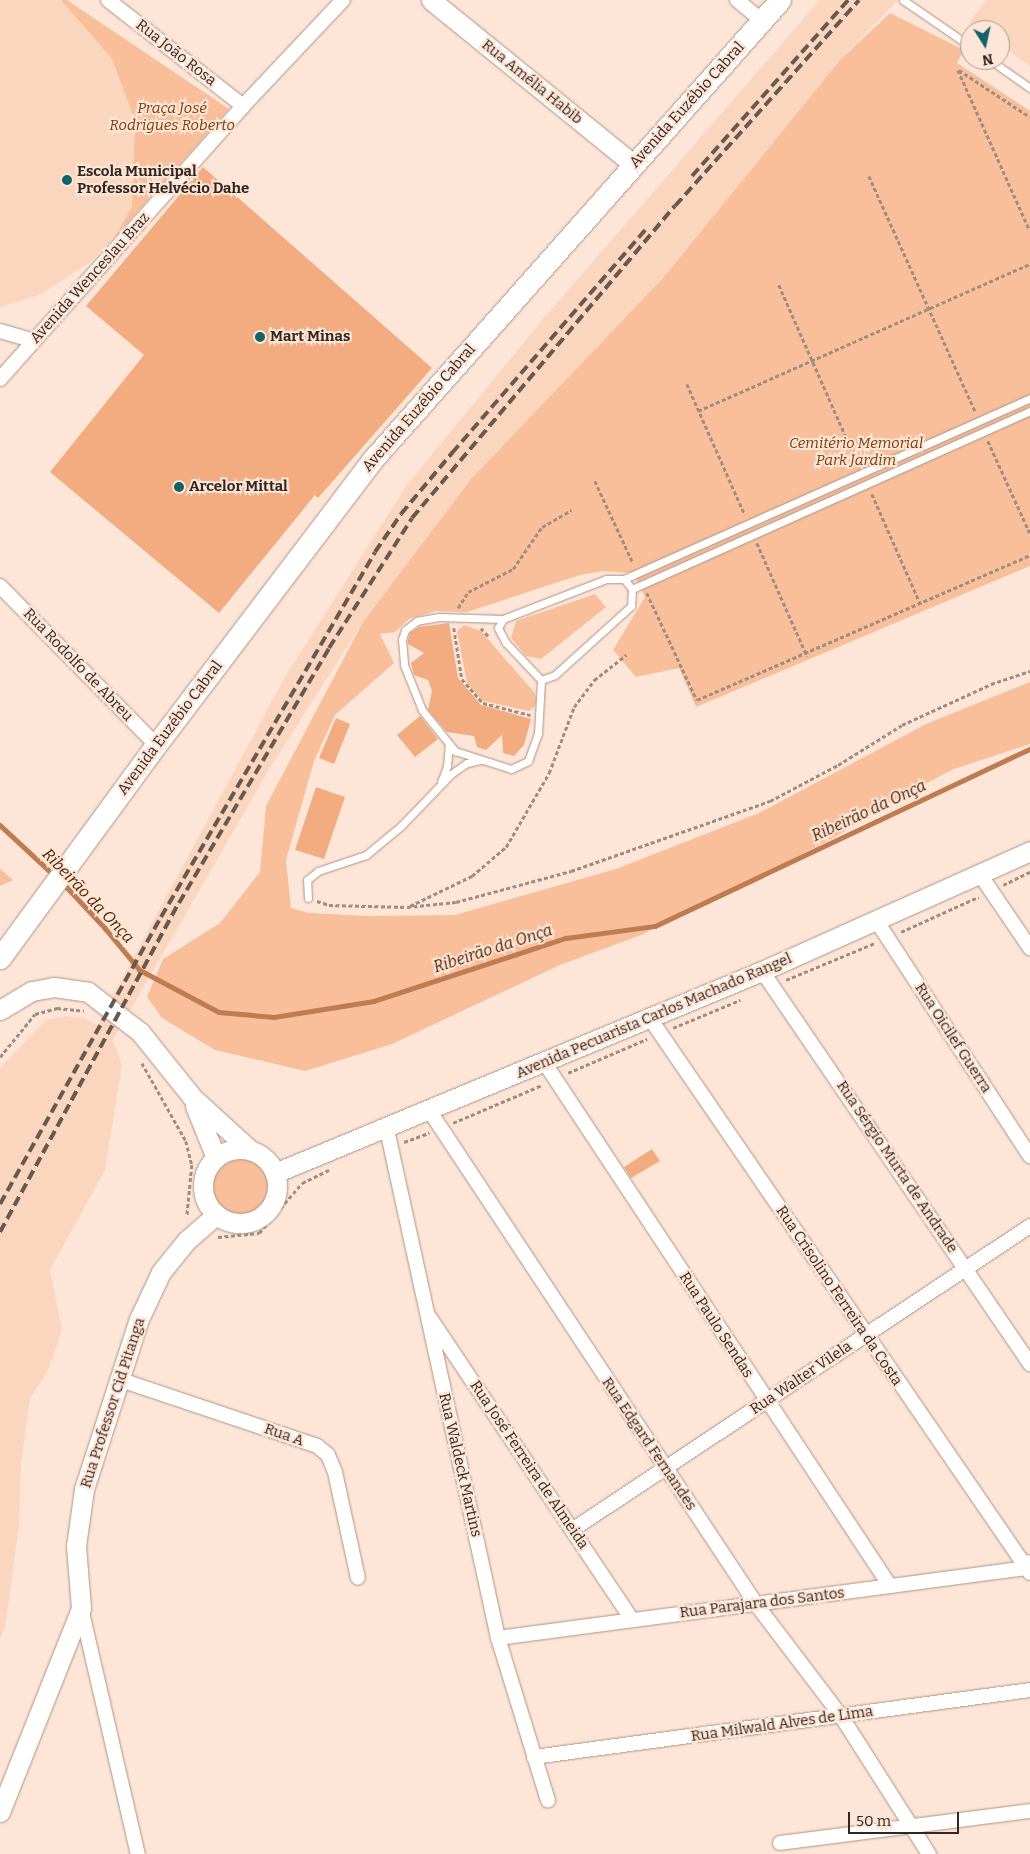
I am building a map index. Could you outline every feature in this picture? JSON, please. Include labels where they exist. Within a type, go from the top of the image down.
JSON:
[{"type":"main road","name":"Avenida Euzébio Cabral","points":[[0,958],[156,745],[374,458],[780,0]]},
{"type":"street","name":"Rua João Rosa","points":[[108,0],[243,106]]},
{"type":"street","name":"Avenida Wenceslau Braz","points":[[0,379],[243,106],[343,0]]},
{"type":"street","name":"Rua Amélia Habib","points":[[431,0],[634,165]]},
{"type":"street","points":[[737,0],[762,21]]},
{"type":"street","points":[[0,331],[34,341]]},
{"type":"street","name":"Rua Rodolfo de Abreu","points":[[0,586],[156,745]]},
{"type":"street","name":"Avenida Pecuarista Carlos Machado Rangel","points":[[276,1173],[386,1125],[428,1110],[649,1017],[768,978],[876,920],[1030,851]]},
{"type":"street","points":[[979,873],[1030,948]]},
{"type":"street","name":"Rua Oicilef Guerra","points":[[876,920],[1030,1156]]},
{"type":"street","name":"Rua Sérgio Murta de Andrade","points":[[768,978],[1030,1364]]},
{"type":"street","points":[[0,1010],[32,991],[54,987],[88,992],[140,1032],[192,1098],[250,1150],[261,1155],[276,1173],[276,1197],[262,1216],[239,1224],[216,1215],[209,1207],[203,1187],[209,1166],[216,1158],[226,1152],[250,1150]]},
{"type":"street","name":"Rua Crisolino Ferreira da Costa","points":[[649,1017],[865,1335],[1029,1566]]},
{"type":"street","name":"Rua Paulo Sendas","points":[[544,1062],[766,1401],[890,1586]]},
{"type":"street","points":[[192,1098],[216,1158]]},
{"type":"street","name":"Rua Edgard Fernandes","points":[[428,1110],[756,1604],[841,1716],[929,1854]]},
{"type":"street","name":"Rua Waldeck Martins","points":[[386,1125],[425,1311],[498,1638],[548,1801]]},
{"type":"street","name":"Rua Professor Cid Pitanga","points":[[0,1812],[82,1608],[76,1546],[84,1489],[118,1379],[139,1319],[161,1272],[186,1241],[216,1215]]},
{"type":"street","name":"Rua Walter Vilela","points":[[572,1530],[1030,1226]]},
{"type":"street","name":"Rua José Ferreira de Almeida","points":[[425,1311],[632,1620]]},
{"type":"street","name":"Rua A","points":[[118,1379],[317,1446],[328,1456],[335,1472],[358,1578]]},
{"type":"street","name":"Rua Parajara dos Santos","points":[[498,1638],[1029,1566]]},
{"type":"street","points":[[82,1608],[138,1854]]},
{"type":"street","name":"Rua Milwald Alves de Lima","points":[[534,1757],[1030,1690]]},
{"type":"street","points":[[780,1843],[1030,1811]]},
{"type":"lane","points":[[903,0],[960,39]]},
{"type":"lane","points":[[1004,70],[1030,88]]},
{"type":"lane","points":[[503,618],[498,628],[506,643],[541,680],[538,734],[528,761],[511,769],[455,751],[422,710],[404,665],[402,640],[405,630],[417,621],[439,617],[503,618],[606,579],[624,579],[1030,398]]},
{"type":"lane","points":[[632,589],[1030,411]]},
{"type":"lane","points":[[541,680],[555,675],[578,657],[625,614],[631,606],[632,589],[624,579]]},
{"type":"lane","points":[[437,789],[448,766],[449,744]]},
{"type":"lane","points":[[308,898],[307,880],[318,871],[366,855],[401,826],[437,789],[467,763],[483,760]]},
{"type":"path","points":[[1030,117],[958,70],[1030,231]]},
{"type":"path","points":[[869,176],[980,421]]},
{"type":"path","points":[[698,410],[1030,264]]},
{"type":"path","points":[[779,285],[863,473]]},
{"type":"path","points":[[984,431],[1030,533]]},
{"type":"path","points":[[867,483],[920,603]]},
{"type":"path","points":[[697,700],[1030,555]]},
{"type":"path","points":[[407,907],[472,876],[506,847],[549,773],[574,707],[594,680],[626,655]]},
{"type":"path","points":[[308,898],[329,904],[407,907],[456,902],[512,888],[770,801],[838,765],[902,725],[991,684],[1030,671]]},
{"type":"path","points":[[390,1146],[440,1128],[660,1033],[768,978],[887,938],[1030,872]]},
{"type":"path","points":[[0,1057],[35,1014],[57,1008],[92,1012]]},
{"type":"path","points":[[138,1057],[186,1141],[192,1165],[190,1210],[185,1223]]},
{"type":"path","points":[[211,1237],[259,1233],[302,1183],[333,1168]]},
{"type":"shaded area","name":"Escola Municipal Professor Helvécio Dahe","points":[[0,0],[61,0],[112,59],[135,121],[136,152],[132,207],[114,238],[89,263],[39,295],[0,307]]},
{"type":"shaded area","points":[[820,0],[898,0],[841,59],[664,277],[471,479],[363,622],[268,771],[113,1040],[122,1065],[105,1170],[50,1270],[62,1329],[49,1368],[30,1399],[21,1462],[19,1526],[5,1628],[0,1638],[0,1068],[46,1020],[65,1016],[84,1018],[97,1025],[285,677],[407,485],[544,318]]},
{"type":"shaded area","points":[[986,0],[1030,0],[1030,66],[1010,52],[1010,20],[971,20]]},
{"type":"green space","name":"Praça José Rodrigues Roberto","points":[[61,0],[67,0],[229,109],[114,238],[132,207],[135,121],[112,59]]},
{"type":"green space","name":"Cemitério Memorial Park Jardim","points":[[890,13],[960,48],[960,57],[957,63],[960,65],[960,70],[968,70],[1030,111],[1030,566],[696,707],[679,668],[636,677],[613,650],[645,597],[633,573],[604,571],[580,575],[467,612],[436,611],[409,619],[395,632],[380,634],[394,663],[335,715],[314,761],[286,860],[291,908],[309,913],[369,916],[455,915],[616,869],[759,813],[926,724],[1030,682],[1030,744],[954,769],[890,802],[832,839],[641,935],[560,965],[392,1044],[305,1071],[215,1050],[162,1018],[147,997],[163,959],[220,923],[260,872],[266,806],[363,622],[471,479],[664,277],[841,59]]},
{"type":"green space","points":[[595,594],[606,607],[541,659],[526,656],[511,638],[516,621]]},
{"type":"green space","points":[[464,625],[481,631],[534,692],[537,700],[535,706],[529,711],[483,701],[467,683],[457,631]]},
{"type":"green space","points":[[0,869],[13,880],[0,886]]},
{"type":"green space","points":[[234,1156],[246,1156],[262,1164],[268,1174],[270,1186],[268,1198],[262,1208],[246,1216],[234,1216],[218,1208],[210,1192],[210,1180],[218,1164]]},
{"type":"building","name":"Mart Minas","points":[[203,167],[432,368],[318,498],[315,495],[219,613],[50,472],[144,355],[86,306]]},
{"type":"building","points":[[449,623],[458,678],[481,705],[531,719],[524,745],[514,756],[503,753],[502,735],[486,750],[477,747],[474,736],[447,732],[428,710],[432,691],[428,680],[414,675],[411,663],[424,653],[408,644],[408,640],[410,633],[419,627]]},
{"type":"building","points":[[420,716],[438,739],[415,757],[397,735]]},
{"type":"building","points":[[336,718],[350,724],[334,764],[319,758]]},
{"type":"building","points":[[316,787],[345,797],[324,859],[295,850]]},
{"type":"building","points":[[652,1149],[660,1161],[631,1178],[624,1167]]},
{"type":"waterway","name":"Ribeirão da Onça","points":[[62,882],[105,928],[140,970],[219,1012],[274,1017],[374,1001],[566,938],[655,926],[1030,749]]},
{"type":"waterway","name":"Ribeirão da Onça","points":[[0,825],[54,875]]},
{"type":"railway","points":[[692,176],[848,0]]},
{"type":"railway","points":[[0,1232],[179,903],[329,648],[412,518],[675,206],[859,0]]},
{"type":"railway","points":[[0,1204],[161,917],[375,552],[401,514],[452,453],[648,227]]},
{"type":"place","name":"Escola Municipal Professor Helvécio Dahe","points":[[67,180]]},
{"type":"place","name":"Mart Minas","points":[[260,337]]},
{"type":"place","name":"Arcelor Mittal","points":[[179,487]]}]
